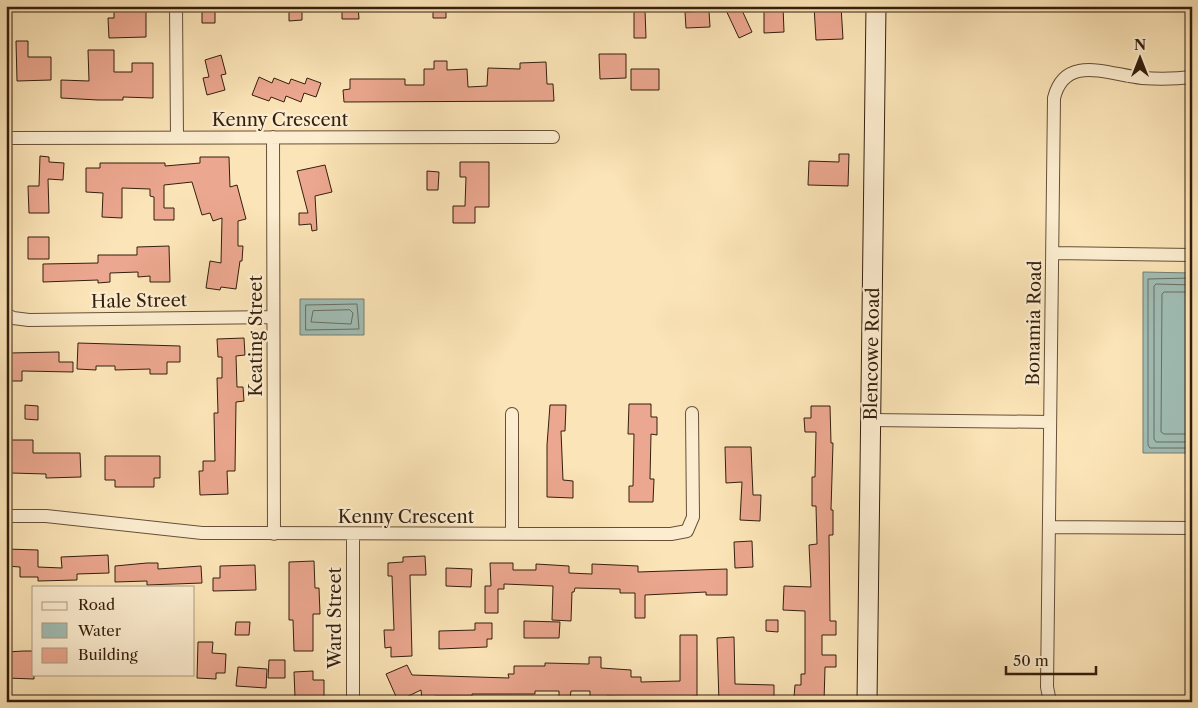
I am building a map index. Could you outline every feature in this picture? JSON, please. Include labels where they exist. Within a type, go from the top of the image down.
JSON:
[{"type":"street","points":[[176,6],[176,137]]},
{"type":"street","name":"Blencowe Road","points":[[868,702],[876,6]]},
{"type":"street","name":"Bonamia Road","points":[[1050,702],[1047,687],[1050,422],[1054,98],[1057,84],[1067,75],[1085,69],[1142,78],[1192,77]]},
{"type":"street","name":"Keating Street","points":[[273,137],[274,534]]},
{"type":"street","name":"Kenny Crescent","points":[[6,138],[553,138]]},
{"type":"street","points":[[1052,253],[1192,255]]},
{"type":"street","name":"Hale Street","points":[[6,314],[13,318],[29,320],[273,317]]},
{"type":"street","name":"Kenny Crescent","points":[[6,516],[64,518],[202,534],[671,534],[687,531],[693,517],[692,413]]},
{"type":"street","points":[[512,414],[512,534]]},
{"type":"street","points":[[871,420],[1050,422]]},
{"type":"street","points":[[1049,527],[1192,528]]},
{"type":"street","name":"Ward Street","points":[[353,534],[353,702]]},
{"type":"water","points":[[1143,272],[1192,273],[1192,453],[1143,453]]},
{"type":"water","points":[[300,299],[364,299],[364,335],[300,335]]},
{"type":"building","points":[[202,6],[215,6],[215,23],[202,23]]},
{"type":"building","points":[[289,6],[302,6],[302,20],[289,21]]},
{"type":"building","points":[[342,6],[358,6],[359,19],[342,19]]},
{"type":"building","points":[[433,6],[446,6],[446,18],[433,18]]},
{"type":"building","points":[[724,6],[740,6],[752,32],[739,38]]},
{"type":"building","points":[[764,6],[783,6],[784,32],[764,33]]},
{"type":"building","points":[[814,6],[841,6],[843,39],[816,40]]},
{"type":"building","points":[[146,7],[146,37],[109,38],[108,18],[114,18],[114,8]]},
{"type":"building","points":[[634,10],[645,10],[646,38],[634,38]]},
{"type":"building","points":[[709,11],[710,27],[686,28],[685,12]]},
{"type":"building","points":[[16,41],[28,41],[28,57],[51,57],[51,80],[17,81]]},
{"type":"building","points":[[88,50],[114,50],[114,72],[132,72],[132,63],[153,63],[153,98],[123,97],[123,100],[98,100],[61,98],[61,80],[89,81]]},
{"type":"building","points":[[599,54],[626,54],[626,78],[600,79]]},
{"type":"building","points":[[221,55],[226,74],[221,75],[225,90],[207,95],[203,78],[209,77],[205,60]]},
{"type":"building","points":[[434,61],[447,61],[447,70],[467,69],[468,87],[487,86],[488,68],[520,69],[520,63],[546,62],[547,84],[553,84],[554,101],[344,102],[343,90],[350,89],[350,79],[405,79],[405,85],[424,85],[424,69],[434,69]]},
{"type":"building","points":[[631,69],[659,69],[659,90],[631,90]]},
{"type":"building","points":[[259,77],[272,83],[274,78],[289,84],[291,79],[305,84],[307,78],[321,83],[316,97],[304,93],[301,102],[286,96],[284,102],[271,97],[269,101],[252,95]]},
{"type":"building","points":[[839,154],[849,154],[848,186],[808,185],[809,161],[839,162]]},
{"type":"building","points":[[40,156],[49,157],[49,162],[64,163],[63,180],[48,179],[49,213],[29,213],[28,186],[39,186]]},
{"type":"building","points":[[200,157],[229,157],[230,187],[237,185],[246,219],[238,221],[238,246],[243,246],[236,289],[221,287],[220,290],[206,288],[210,261],[221,263],[222,218],[213,221],[210,213],[202,215],[192,182],[164,185],[164,208],[174,208],[174,220],[154,220],[154,197],[150,196],[150,189],[122,188],[122,218],[102,217],[103,193],[86,192],[86,168],[100,168],[100,163],[165,163],[165,166],[200,163]]},
{"type":"building","points":[[460,162],[489,162],[489,207],[475,207],[475,223],[453,223],[453,206],[465,206],[466,177],[460,177]]},
{"type":"building","points":[[325,165],[332,192],[315,196],[317,230],[312,231],[311,224],[299,225],[299,213],[308,213],[297,171]]},
{"type":"building","points":[[427,171],[439,172],[438,190],[427,190]]},
{"type":"building","points":[[28,237],[49,237],[49,259],[28,259]]},
{"type":"building","points":[[169,246],[170,282],[150,282],[150,276],[138,277],[138,272],[110,273],[110,282],[98,283],[98,280],[43,282],[43,264],[98,263],[98,255],[137,255],[137,247]]},
{"type":"building","points":[[244,338],[245,355],[236,356],[237,387],[243,387],[244,401],[236,402],[235,471],[227,471],[228,494],[200,495],[199,471],[203,471],[203,461],[215,461],[214,413],[218,413],[217,378],[222,378],[222,357],[218,357],[217,339]]},
{"type":"building","points":[[78,343],[180,346],[180,362],[167,362],[167,374],[150,374],[150,369],[115,370],[115,366],[96,366],[96,370],[77,369]]},
{"type":"building","points":[[59,352],[59,362],[73,362],[73,372],[22,371],[22,381],[9,381],[9,353]]},
{"type":"building","points":[[629,404],[651,404],[651,417],[657,417],[657,435],[651,434],[650,479],[654,479],[653,502],[629,502],[629,486],[633,486],[634,434],[628,434]]},
{"type":"building","points":[[25,405],[38,406],[38,420],[25,419]]},
{"type":"building","points":[[550,405],[566,405],[565,431],[561,431],[563,480],[573,481],[573,498],[547,497],[547,445]]},
{"type":"building","points":[[811,406],[830,406],[831,443],[833,443],[831,510],[833,510],[833,535],[829,535],[830,621],[836,621],[836,635],[822,635],[822,655],[836,655],[836,667],[825,667],[824,702],[802,702],[802,697],[794,697],[795,685],[801,685],[801,674],[805,674],[805,611],[783,610],[784,586],[811,587],[809,545],[817,544],[816,506],[812,506],[812,477],[815,477],[816,432],[805,432],[804,418],[811,418]]},
{"type":"building","points":[[11,440],[33,440],[33,453],[80,453],[81,477],[46,478],[46,474],[11,473]]},
{"type":"building","points":[[725,447],[751,447],[753,495],[761,495],[760,521],[740,520],[742,482],[726,483]]},
{"type":"building","points":[[105,456],[160,456],[160,478],[154,478],[154,487],[115,487],[115,480],[105,480]]},
{"type":"building","points":[[752,541],[753,567],[735,568],[734,542]]},
{"type":"building","points":[[6,549],[38,550],[38,567],[62,568],[61,557],[108,555],[109,573],[77,574],[77,580],[38,581],[38,577],[20,577],[20,567],[6,566]]},
{"type":"building","points":[[425,556],[426,575],[410,575],[412,656],[391,657],[391,647],[385,648],[384,630],[394,630],[392,576],[388,576],[388,563],[403,562],[403,557]]},
{"type":"building","points":[[314,561],[315,588],[319,588],[320,614],[313,614],[313,651],[294,651],[293,620],[289,620],[289,562]]},
{"type":"building","points":[[158,563],[158,569],[201,566],[202,583],[147,585],[147,581],[115,582],[115,566]]},
{"type":"building","points":[[490,563],[513,563],[513,570],[536,570],[536,564],[569,566],[569,573],[592,574],[592,564],[638,566],[638,572],[727,569],[727,595],[706,595],[706,592],[645,595],[645,618],[635,618],[635,593],[620,593],[620,589],[575,588],[574,592],[572,592],[571,621],[552,620],[553,586],[504,584],[504,589],[498,589],[498,613],[485,613],[485,586],[491,586]]},
{"type":"building","points":[[255,565],[256,590],[213,591],[213,578],[220,578],[220,566]]},
{"type":"building","points":[[446,568],[472,569],[471,587],[446,586]]},
{"type":"building","points":[[766,620],[778,620],[778,632],[766,631]]},
{"type":"building","points":[[524,621],[560,622],[559,638],[524,638]]},
{"type":"building","points":[[236,622],[250,622],[249,635],[235,635]]},
{"type":"building","points":[[475,623],[492,623],[492,639],[487,639],[487,647],[439,649],[439,631],[475,630]]},
{"type":"building","points":[[680,635],[697,635],[697,696],[646,699],[646,697],[607,696],[608,698],[590,699],[590,691],[571,691],[570,698],[559,698],[559,691],[535,691],[535,694],[472,694],[472,696],[435,696],[435,700],[422,700],[421,690],[398,701],[386,674],[407,665],[412,675],[509,678],[508,674],[514,674],[514,666],[545,666],[545,663],[589,664],[589,657],[601,657],[601,668],[631,670],[631,677],[641,677],[641,682],[680,681]]},
{"type":"building","points":[[734,637],[735,684],[774,685],[774,702],[719,702],[717,638]]},
{"type":"building","points":[[198,642],[213,642],[212,653],[226,654],[225,673],[216,673],[216,679],[197,678]]},
{"type":"building","points":[[32,651],[32,676],[34,676],[34,679],[6,678],[6,652]]},
{"type":"building","points":[[269,660],[285,660],[285,678],[268,678]]},
{"type":"building","points":[[238,667],[267,669],[266,688],[236,686]]},
{"type":"building","points":[[313,671],[313,680],[324,680],[324,702],[312,702],[312,697],[295,697],[294,672]]}]
